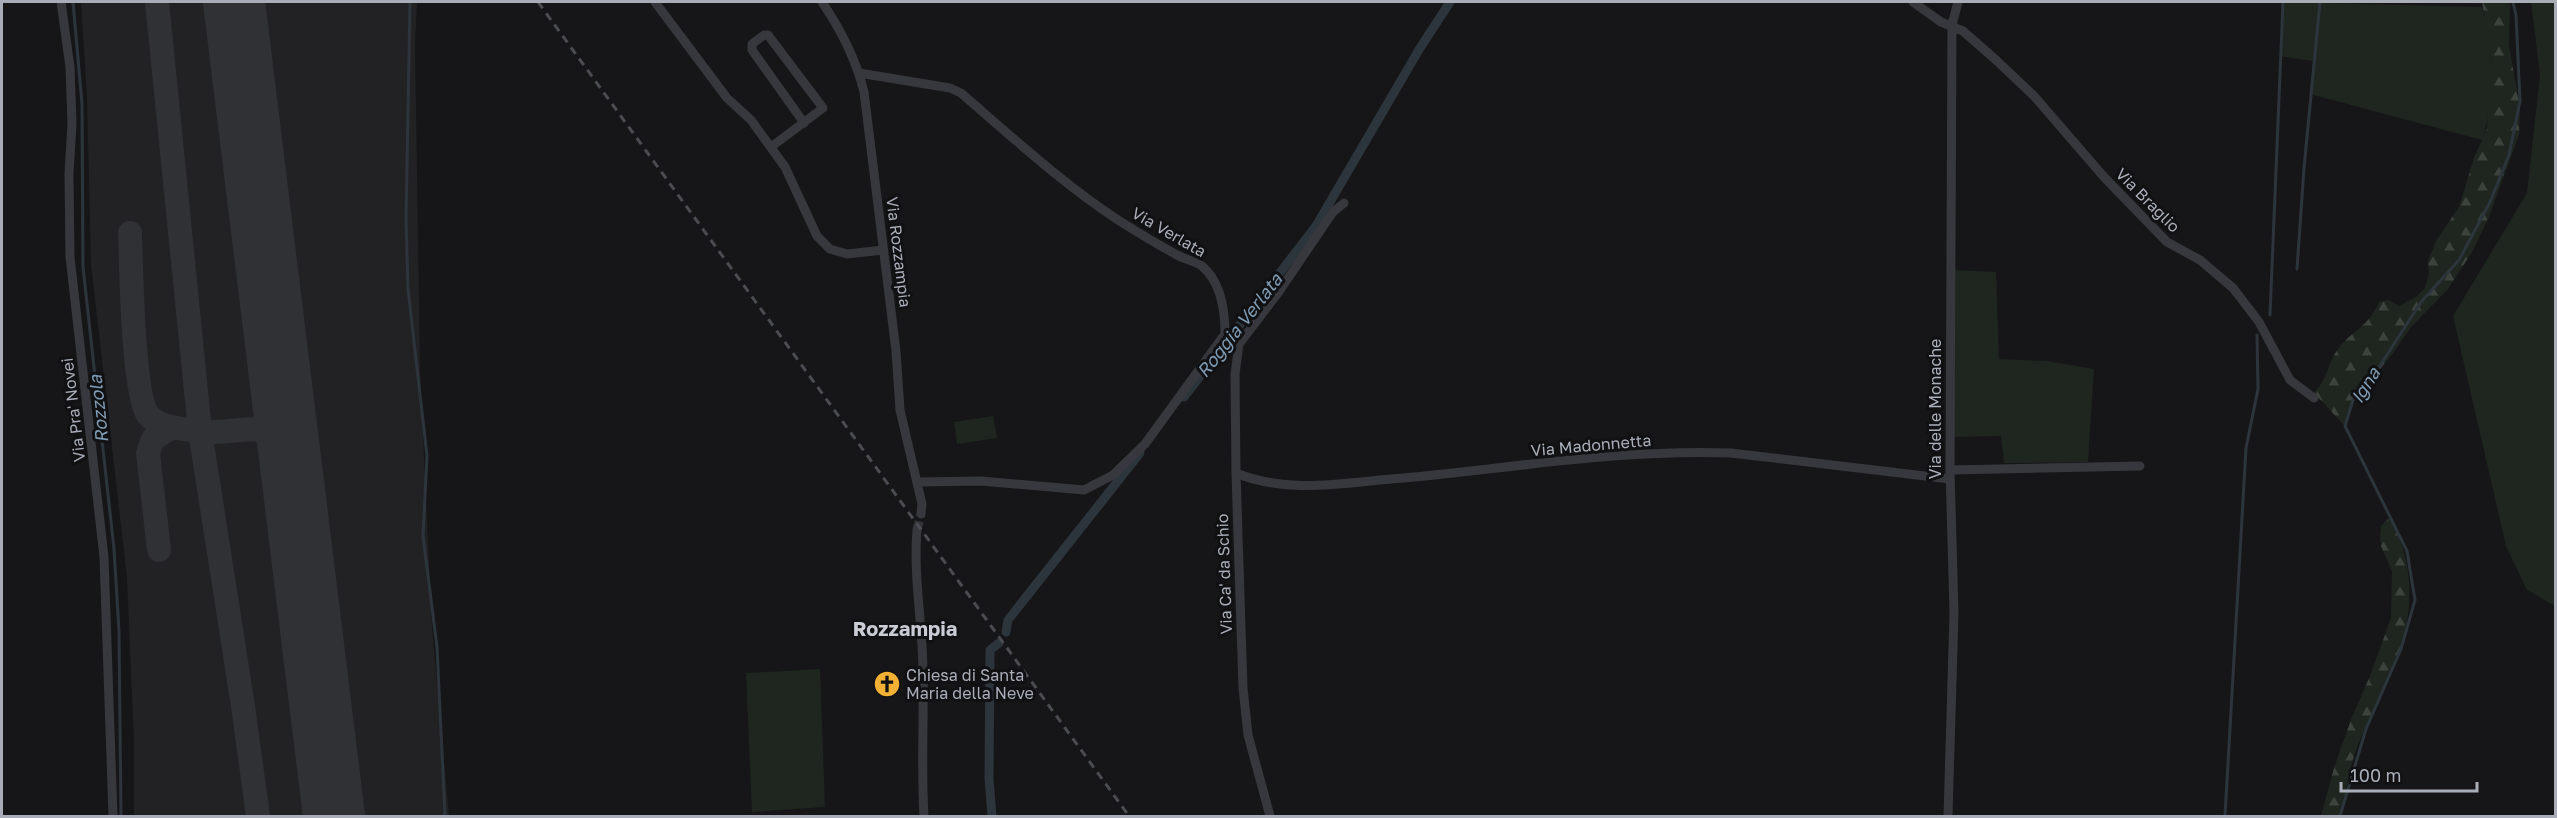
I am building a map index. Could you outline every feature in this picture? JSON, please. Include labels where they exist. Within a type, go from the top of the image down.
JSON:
[{"type":"street","name":"Via Pra' Novei","points":[[61,2],[69,67],[72,124],[69,183],[70,257],[103,548],[113,816]]},
{"type":"street","points":[[656,2],[727,98],[751,120],[785,167],[817,236],[830,249],[847,254],[884,250]]},
{"type":"street","name":"Via Rozzampia","points":[[822,2],[836,23],[859,73],[870,135],[900,378],[900,410],[922,504],[921,514]]},
{"type":"street","name":"Via Braglio","points":[[1913,2],[1941,22],[1952,25],[1971,38],[2034,96],[2104,177],[2167,242],[2200,260],[2233,288],[2259,322],[2290,380],[2314,398]]},
{"type":"street","name":"Via delle Monache","points":[[1948,816],[1954,613],[1950,475],[1952,25],[1959,2]]},
{"type":"street","points":[[771,147],[804,123],[823,108],[768,35],[764,35],[752,44],[752,50],[804,123]]},
{"type":"street","name":"Via Verlata","points":[[859,73],[950,88],[961,93],[1081,194],[1161,246],[1201,266],[1214,282],[1221,296],[1231,338]]},
{"type":"street","points":[[916,482],[981,481],[1084,490],[1113,475],[1145,444],[1231,338],[1278,294],[1333,212],[1344,203]]},
{"type":"street","name":"Via Ca' da Schio","points":[[1231,338],[1235,374],[1242,666],[1248,735],[1270,816]]},
{"type":"street","name":"Via Madonnetta","points":[[1236,473],[1256,482],[1299,486],[1473,472],[1628,454],[1703,452],[1950,475]]},
{"type":"street","points":[[1950,475],[2140,465]]},
{"type":"street","points":[[917,530],[916,561],[923,672],[921,767],[924,816]]},
{"type":"shaded area","points":[[81,2],[417,2],[415,44],[420,370],[432,628],[449,816],[134,816],[134,742],[127,578],[91,264],[87,97]]},
{"type":"green space","points":[[2282,2],[2482,7],[2490,41],[2491,70],[2490,102],[2482,140],[2310,94],[2313,61],[2280,56]]},
{"type":"green space","points":[[2482,2],[2510,2],[2509,46],[2520,108],[2519,135],[2488,219],[2472,252],[2448,289],[2411,327],[2353,403],[2345,426],[2314,393],[2323,381],[2335,353],[2370,318],[2379,302],[2388,300],[2399,306],[2417,296],[2425,288],[2429,274],[2428,261],[2436,241],[2459,207],[2474,158],[2487,128],[2491,57]]},
{"type":"green space","points":[[2531,2],[2556,2],[2555,606],[2527,590],[2506,546],[2453,316],[2527,193],[2540,75]]},
{"type":"green space","points":[[1952,270],[1996,272],[1999,359],[2047,361],[2094,369],[2088,462],[2004,463],[2001,436],[1953,437]]},
{"type":"green space","points":[[993,416],[997,438],[957,444],[954,422]]},
{"type":"green space","points":[[2389,518],[2398,535],[2408,571],[2409,608],[2402,645],[2387,684],[2362,734],[2348,780],[2342,816],[2321,816],[2334,768],[2352,717],[2391,618],[2392,571],[2381,546],[2380,535],[2381,526]]},
{"type":"green space","points":[[820,669],[825,807],[752,812],[746,673]]},
{"type":"waterway","name":"Rozzola","points":[[73,2],[82,104],[83,267],[114,549],[119,631],[121,816]]},
{"type":"waterway","points":[[410,2],[406,219],[408,289],[427,456],[423,536],[437,647],[445,816]]},
{"type":"waterway","name":"Roggia Verlata","points":[[1184,397],[1316,226],[1420,48],[1450,2]]},
{"type":"waterway","points":[[2270,315],[2283,2]]},
{"type":"waterway","points":[[2297,269],[2320,2]]},
{"type":"waterway","name":"Igna","points":[[2340,816],[2366,729],[2401,649],[2415,600],[2407,551],[2345,426],[2353,400],[2372,378],[2421,302],[2459,260],[2490,202],[2509,155],[2520,101],[2516,15],[2513,2]]},
{"type":"waterway","points":[[2225,816],[2246,448],[2258,389],[2257,335]]},
{"type":"waterway","name":"Roggia Verlata","points":[[1006,632],[1008,620],[1140,453]]},
{"type":"waterway","name":"Roggia Verlata","points":[[992,816],[989,779],[990,650],[999,643]]},
{"type":"taxiway","points":[[157,2],[200,431],[260,430],[279,441],[290,453]]},
{"type":"taxiway","points":[[130,233],[136,357],[143,403],[148,415],[159,423],[200,431],[258,816]]},
{"type":"taxiway","points":[[268,431],[278,420],[284,403]]},
{"type":"taxiway","points":[[159,550],[148,453],[153,439],[172,427]]},
{"type":"runway","points":[[234,2],[334,816]]},
{"type":"tunnel","points":[[917,530],[921,514]]},
{"type":"railway","points":[[538,2],[1129,816]]},
{"type":"place","name":"Chiesa di Santa Maria della Neve","points":[[887,684]]},
{"type":"district","name":"Rozzampia","points":[[905,628]]}]
